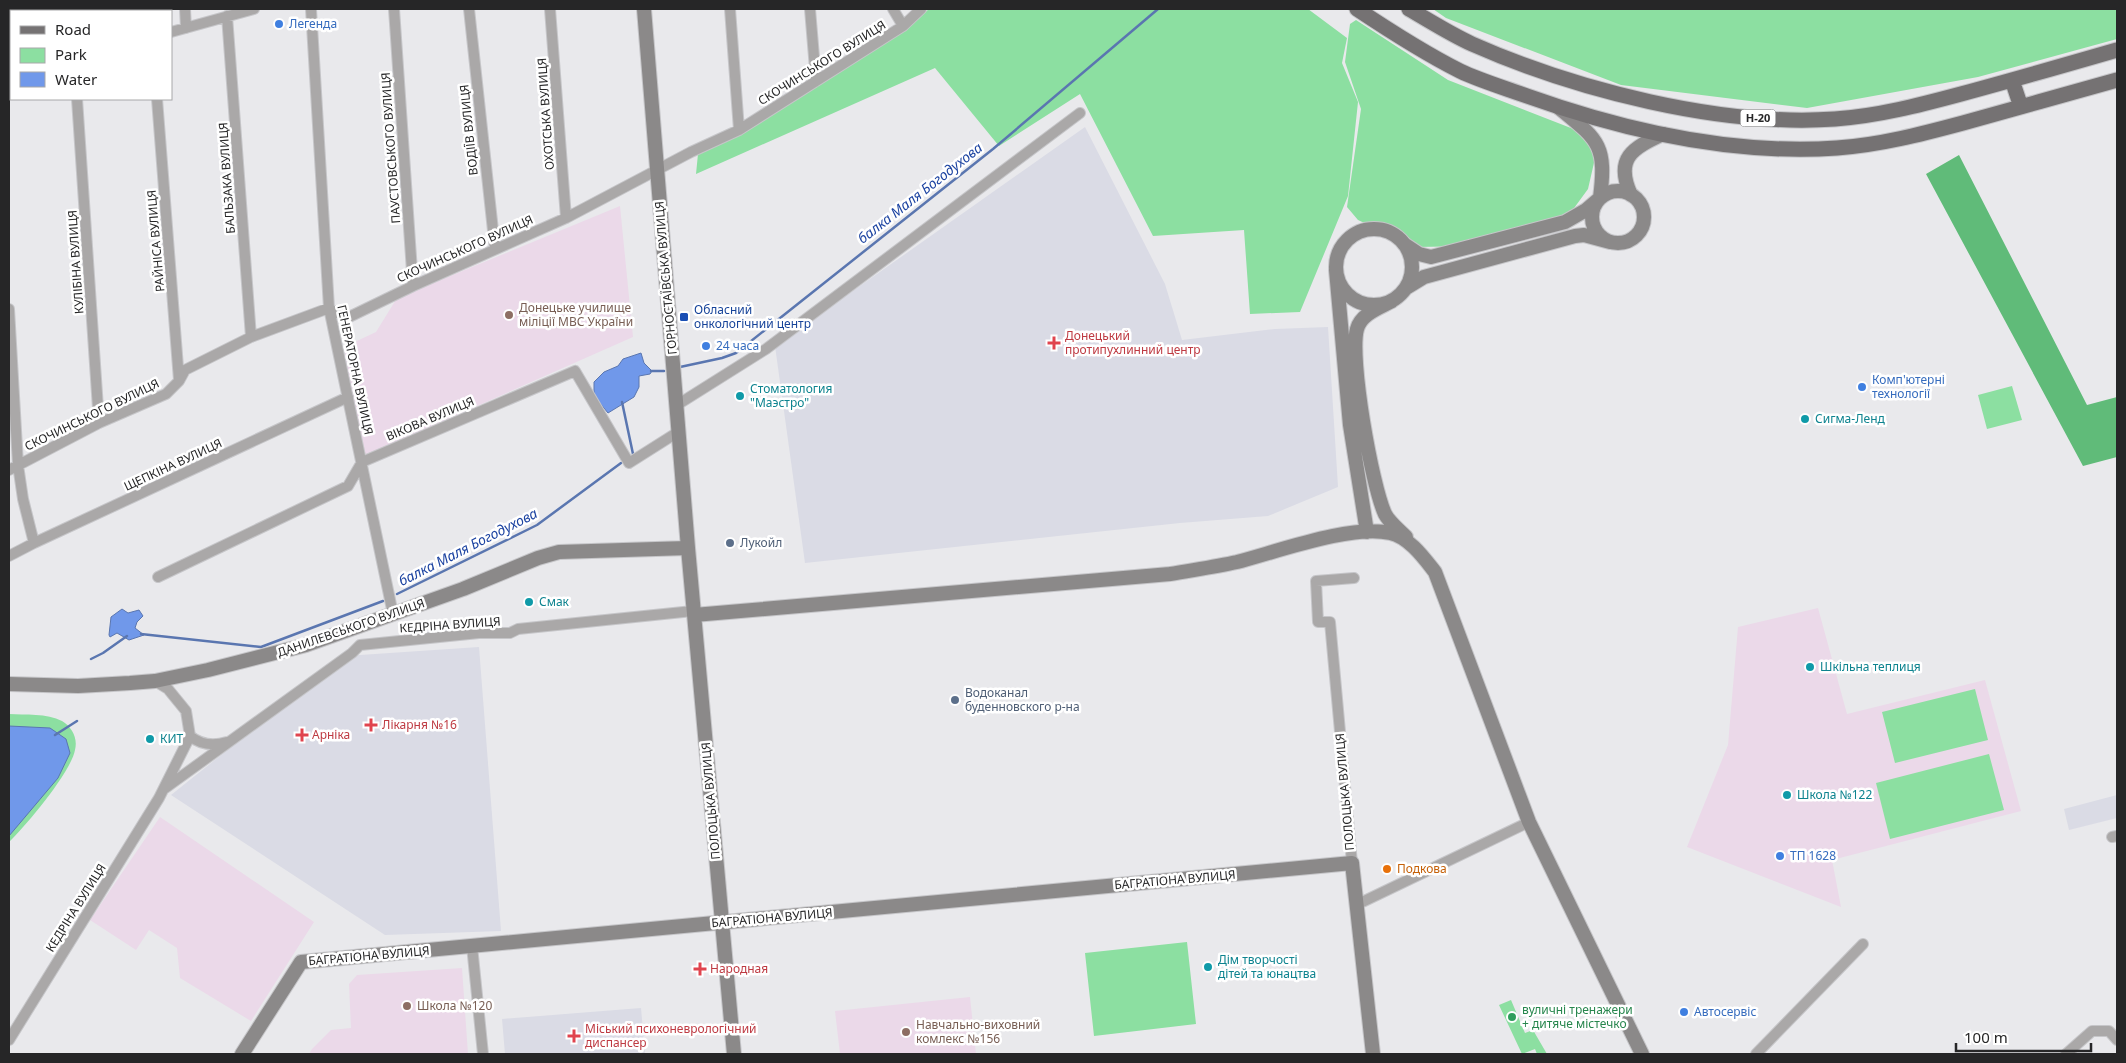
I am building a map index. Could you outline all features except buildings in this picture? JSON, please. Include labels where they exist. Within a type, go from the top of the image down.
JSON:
[{"type":"main road","points":[[1357,9],[1428,54],[1462,72],[1557,107],[1612,123],[1664,134],[1755,148],[1798,150],[1838,148],[1885,142],[2117,80]]},
{"type":"main road","name":"Н-20","points":[[1409,9],[1472,44],[1566,79],[1670,105],[1760,118],[1835,119],[1881,113],[2012,80],[2117,50]]},
{"type":"main road","points":[[2012,80],[2021,107]]},
{"type":"street","points":[[185,9],[186,28]]},
{"type":"street","points":[[172,32],[254,9]]},
{"type":"street","name":"ГЕНЕРАТОРНА ВУЛИЦЯ","points":[[311,9],[329,308],[393,614]]},
{"type":"street","name":"ПАУСТОВСЬКОГО ВУЛИЦЯ","points":[[394,9],[413,286]]},
{"type":"street","name":"ВОДІЇВ ВУЛИЦЯ","points":[[469,9],[495,249]]},
{"type":"street","name":"ОХОТСЬКА ВУЛИЦЯ","points":[[550,9],[566,218]]},
{"type":"street","name":"ГОРНОСТАЇВСЬКА ВУЛИЦЯ","points":[[644,9],[688,548]]},
{"type":"street","points":[[730,9],[739,130]]},
{"type":"street","points":[[810,9],[816,81]]},
{"type":"street","points":[[892,9],[903,26]]},
{"type":"street","name":"СКОЧИНСЬКОГО ВУЛИЦЯ","points":[[14,467],[99,423],[166,394],[179,381],[186,370],[252,337],[329,308],[347,318],[413,286],[566,218],[691,152],[739,130],[903,26],[921,9]]},
{"type":"street","name":"БАЛЬЗАКА ВУЛИЦЯ","points":[[228,16],[252,337]]},
{"type":"street","name":"КУЛІБІНА ВУЛИЦЯ","points":[[77,100],[99,423]]},
{"type":"street","name":"РАЙНІСА ВУЛИЦЯ","points":[[157,100],[179,381]]},
{"type":"street","points":[[1557,107],[1587,131],[1595,142],[1601,156],[1604,170],[1600,198],[1592,213],[1592,222],[1600,236],[1610,242]]},
{"type":"street","points":[[677,405],[766,349],[1080,113]]},
{"type":"street","points":[[1642,1054],[1529,822],[1435,572],[1386,515],[1370,460],[1356,361],[1357,329],[1363,318],[1392,301],[1424,276],[1574,236],[1584,235],[1610,242],[1625,242],[1632,238],[1639,232],[1642,224],[1642,208],[1631,195],[1626,183],[1625,170],[1628,157],[1640,144],[1664,134]]},
{"type":"street","points":[[1367,532],[1350,425],[1336,270],[1337,257],[1343,245],[1352,236],[1364,230],[1377,229],[1390,232],[1419,254],[1431,258],[1565,222],[1586,210],[1600,198],[1615,191],[1631,195]]},
{"type":"street","points":[[1404,244],[1412,260],[1412,272],[1406,289]]},
{"type":"street","points":[[1336,270],[1339,283],[1346,294],[1356,301],[1368,305],[1380,305],[1392,301]]},
{"type":"street","points":[[9,309],[14,467],[34,543]]},
{"type":"street","name":"ВІКОВА ВУЛИЦЯ","points":[[362,462],[575,371],[630,463],[678,432]]},
{"type":"street","name":"ЩЕПКІНА ВУЛИЦЯ","points":[[9,556],[348,397]]},
{"type":"street","points":[[158,577],[348,486],[362,462]]},
{"type":"street","points":[[694,613],[1170,574],[1234,562],[1310,542],[1359,532],[1391,533],[1414,547]]},
{"type":"street","name":"ПОЛОЦЬКА ВУЛИЦЯ","points":[[688,548],[734,1054]]},
{"type":"street","name":"ДАНИЛЕВСЬКОГО ВУЛИЦЯ","points":[[9,684],[78,686],[155,681],[261,658],[306,645],[463,589],[538,558],[559,552],[688,548]]},
{"type":"street","name":"ПОЛОЦЬКА ВУЛИЦЯ","points":[[1354,578],[1316,581],[1318,622],[1330,622],[1356,905],[1373,1054]]},
{"type":"street","name":"КЕДРІНА ВУЛИЦЯ","points":[[164,788],[352,653],[360,644],[479,633],[510,633],[518,629],[694,613]]},
{"type":"street","points":[[155,681],[168,689],[186,711],[190,736],[206,744],[218,745],[229,742]]},
{"type":"street","name":"КЕДРІНА ВУЛИЦЯ","points":[[9,1040],[164,788],[190,736]]},
{"type":"street","points":[[1356,905],[1529,822]]},
{"type":"street","name":"БАГРАТІОНА ВУЛИЦЯ","points":[[242,1054],[301,962],[1352,863]]},
{"type":"street","points":[[1756,1054],[1863,944]]},
{"type":"street","points":[[472,946],[483,1054]]},
{"type":"street","points":[[2066,1054],[2092,1031],[2109,1031],[2117,1040]]},
{"type":"shaded area","name":"Донецький протипухлинний центр","points":[[1085,127],[1165,284],[1182,340],[1275,329],[1328,327],[1338,487],[1268,516],[1180,523],[805,563],[775,346]]},
{"type":"shaded area","name":"Донецьке училище міліції МВС України","points":[[620,206],[633,337],[362,457],[344,347],[376,332],[397,298]]},
{"type":"shaded area","points":[[1818,608],[1847,714],[1985,680],[2021,811],[1832,860],[1841,907],[1687,847],[1728,745],[1738,627]]},
{"type":"shaded area","name":"Лікарня №16","points":[[479,647],[501,931],[385,935],[171,795],[345,656]]},
{"type":"shaded area","points":[[2117,795],[2117,818],[2069,830],[2064,809]]},
{"type":"shaded area","points":[[160,817],[314,922],[251,1021],[180,978],[177,948],[149,930],[136,950],[90,920]]},
{"type":"shaded area","name":"Школа №120","points":[[462,968],[468,1054],[309,1054],[331,1030],[351,1028],[349,984],[357,975]]},
{"type":"shaded area","name":"Навчально-виховний комлекс №156","points":[[970,997],[976,1054],[840,1054],[835,1011]]},
{"type":"shaded area","name":"Міський психоневрологічний диспансер","points":[[641,1008],[645,1054],[505,1054],[502,1019]]},
{"type":"green space","points":[[929,9],[1308,9],[1347,38],[1342,63],[1358,102],[1348,196],[1300,312],[1250,314],[1244,230],[1153,236],[1080,94],[999,146],[935,68],[696,174],[698,154],[903,31]]},
{"type":"green space","points":[[1433,9],[2117,9],[2117,39],[1978,77],[1807,108],[1621,85],[1446,18]]},
{"type":"green space","points":[[1356,20],[1448,80],[1576,130],[1596,154],[1588,189],[1569,215],[1476,246],[1416,247],[1358,220],[1347,207],[1361,109],[1345,62],[1350,24]]},
{"type":"green space","points":[[1959,155],[2087,405],[2117,397],[2117,457],[2083,466],[1926,174]]},
{"type":"green space","points":[[2012,386],[2022,420],[1987,429],[1978,395]]},
{"type":"green space","points":[[1975,689],[1988,740],[1895,763],[1882,712]]},
{"type":"green space","points":[[9,714],[56,718],[69,726],[76,741],[76,746],[72,760],[57,785],[9,842]]},
{"type":"green space","points":[[1989,754],[2004,810],[1890,839],[1876,783]]},
{"type":"green space","points":[[1187,942],[1196,1024],[1094,1036],[1085,953]]},
{"type":"green space","name":"вуличні тренажери + дитяче містечко","points":[[1511,1000],[1525,1033],[1533,1030],[1547,1054],[1537,1054],[1535,1049],[1522,1054],[1499,1005]]},
{"type":"water","points":[[641,353],[644,363],[652,371],[650,374],[639,376],[639,387],[634,397],[608,413],[594,396],[594,382],[604,372],[618,366],[623,359]]},
{"type":"water","points":[[122,609],[128,613],[139,610],[143,616],[137,622],[135,628],[144,635],[129,640],[117,633],[110,637],[111,617]]},
{"type":"water","points":[[9,726],[50,728],[66,739],[70,753],[58,778],[9,836]]},
{"type":"waterway","name":"балка Маля Богодухова","points":[[680,367],[736,353],[993,149],[1158,9]]},
{"type":"waterway","name":"балка Маля Богодухова","points":[[651,371],[664,371]]},
{"type":"waterway","name":"балка Маля Богодухова","points":[[622,402],[633,454]]},
{"type":"waterway","name":"балка Маля Богодухова","points":[[397,594],[537,525],[621,463]]},
{"type":"waterway","name":"балка Маля Богодухова","points":[[141,634],[261,647],[383,601]]},
{"type":"waterway","name":"балка Маля Богодухова","points":[[91,659],[127,636]]},
{"type":"waterway","name":"балка Маля Богодухова","points":[[55,735],[77,721]]},
{"type":"place","name":"Легенда","points":[[279,24]]},
{"type":"place","name":"Донецьке училище міліції МВС України","points":[[509,315]]},
{"type":"place","name":"Обласний онкологічний центр","points":[[684,317]]},
{"type":"place","name":"Донецький протипухлинний центр","points":[[1054,343]]},
{"type":"place","name":"24 часа","points":[[706,346]]},
{"type":"place","name":"Комп'ютерні технології","points":[[1862,387]]},
{"type":"place","name":"Стоматология \"Маэстро\"","points":[[740,396]]},
{"type":"place","name":"Сигма-Ленд","points":[[1805,419]]},
{"type":"place","name":"Лукойл","points":[[730,543]]},
{"type":"place","name":"Смак","points":[[529,602]]},
{"type":"place","name":"Шкільна теплиця","points":[[1810,667]]},
{"type":"place","name":"Водоканал буденновского р-на","points":[[955,700]]},
{"type":"place","name":"Лікарня №16","points":[[371,725]]},
{"type":"place","name":"Арніка","points":[[302,735]]},
{"type":"place","name":"КИТ","points":[[150,739]]},
{"type":"place","name":"Школа №122","points":[[1787,795]]},
{"type":"place","name":"ТП 1628","points":[[1780,856]]},
{"type":"place","name":"Подкова","points":[[1387,869]]},
{"type":"place","name":"Дім творчості дітей та юнацтва","points":[[1208,967]]},
{"type":"place","name":"Народная","points":[[700,969]]},
{"type":"place","name":"Школа №120","points":[[407,1006]]},
{"type":"place","name":"Автосервіс","points":[[1684,1012]]},
{"type":"place","name":"вуличні тренажери + дитяче містечко","points":[[1512,1017]]},
{"type":"place","name":"Навчально-виховний комлекс №156","points":[[906,1032]]},
{"type":"place","name":"Міський психоневрологічний диспансер","points":[[574,1036]]}]
